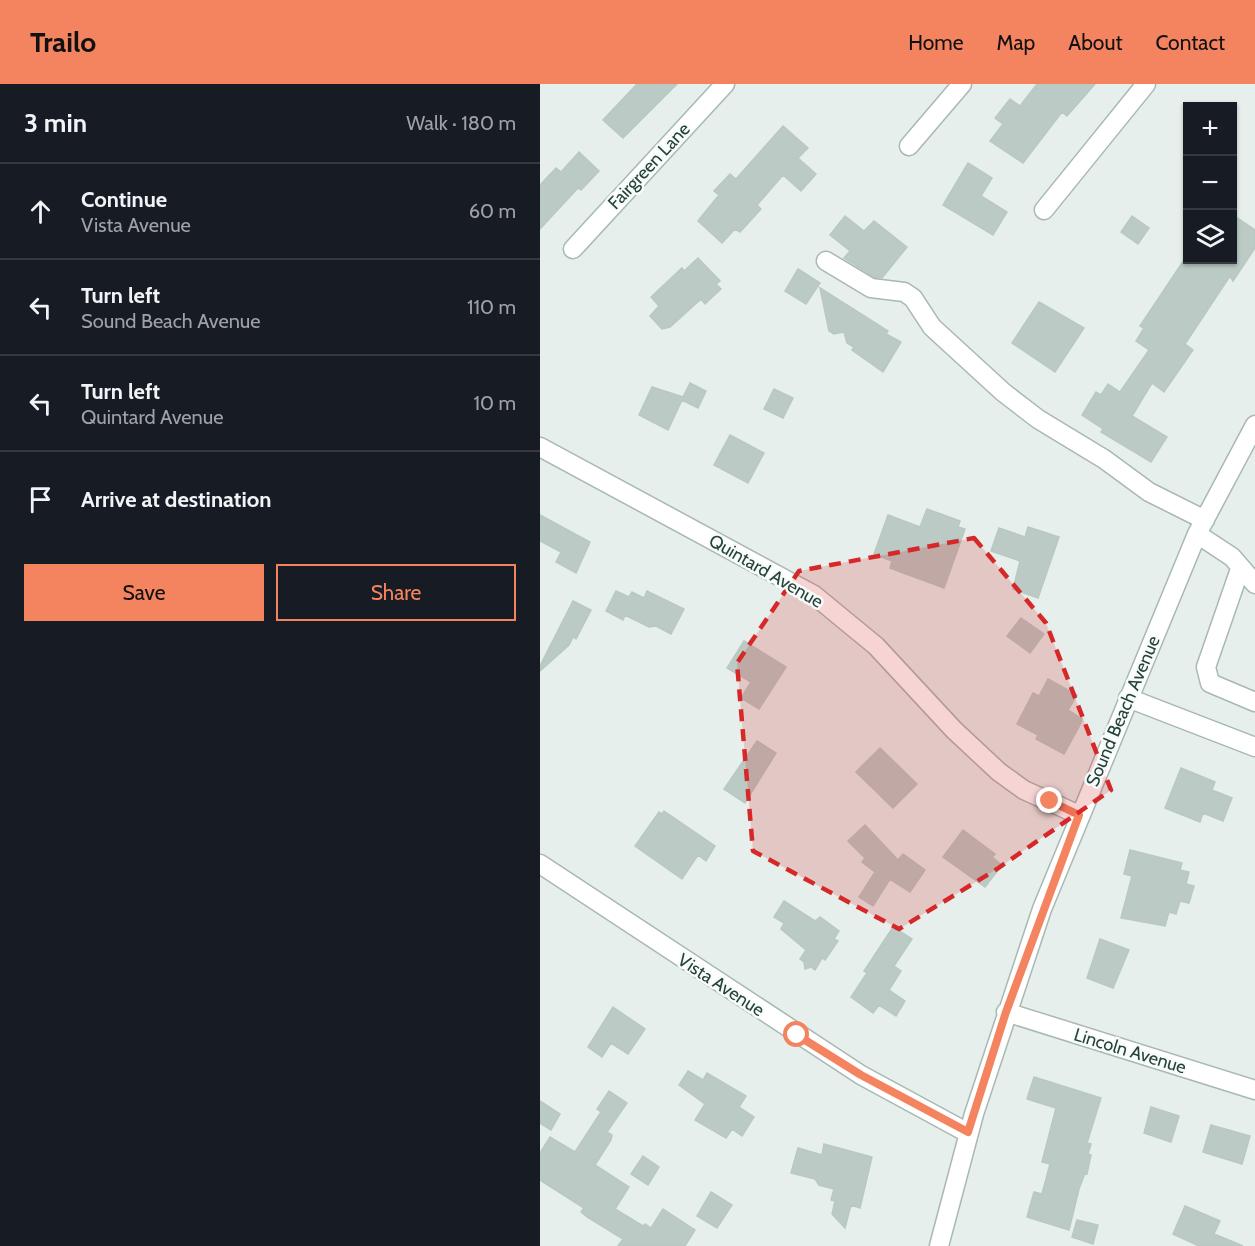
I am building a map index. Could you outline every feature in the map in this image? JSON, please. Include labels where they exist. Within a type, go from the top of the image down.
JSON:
[{"type":"street","name":"Fairgreen Lane","points":[[573,249],[725,84]]},
{"type":"street","points":[[909,146],[962,84]]},
{"type":"street","points":[[1044,210],[1146,84]]},
{"type":"street","points":[[825,261],[871,288],[904,292],[913,298],[932,327],[1003,392],[1201,527],[1232,557],[1255,584]]},
{"type":"street","name":"Sound Beach Avenue","points":[[939,1246],[968,1132],[1006,1012],[1079,815],[1201,527],[1255,425]]},
{"type":"street","name":"Quintard Avenue","points":[[540,447],[814,596],[876,646],[954,730],[999,772],[1024,790],[1079,815]]},
{"type":"street","points":[[1240,569],[1206,667],[1210,683],[1255,702]]},
{"type":"street","points":[[1128,698],[1255,747]]},
{"type":"street","name":"Vista Avenue","points":[[540,864],[861,1075],[968,1132]]},
{"type":"street","name":"Lincoln Avenue","points":[[1006,1012],[1255,1090]]},
{"type":"highlighted area","points":[[974,538],[1046,623],[1111,790],[997,869],[899,929],[753,851],[737,663],[799,571]]},
{"type":"building","points":[[637,84],[677,84],[623,138],[603,120]]},
{"type":"building","points":[[1037,84],[1095,84],[1067,116],[1062,112],[1023,163],[990,141],[1003,124],[995,118],[1010,99],[1020,106]]},
{"type":"building","points":[[783,126],[808,148],[798,158],[816,174],[801,191],[783,175],[757,205],[761,209],[740,232],[735,229],[722,243],[698,221],[719,195],[714,191],[730,174],[736,179]]},
{"type":"building","points":[[579,152],[599,171],[581,190],[578,188],[540,229],[540,185],[556,168],[561,172]]},
{"type":"building","points":[[968,163],[992,178],[981,196],[1007,212],[993,235],[943,205]]},
{"type":"building","points":[[845,216],[864,231],[874,221],[907,247],[882,278],[874,277],[844,258],[850,251],[830,235]]},
{"type":"building","points":[[1132,216],[1149,228],[1138,244],[1121,232]]},
{"type":"building","points":[[1237,218],[1255,230],[1255,248],[1233,281],[1230,276],[1185,344],[1193,350],[1164,392],[1152,383],[1132,416],[1167,437],[1151,462],[1101,432],[1103,429],[1082,415],[1096,392],[1101,395],[1108,384],[1120,392],[1149,350],[1136,341],[1144,328],[1140,326],[1183,262],[1183,264],[1237,264]]},
{"type":"building","points":[[698,258],[720,281],[716,284],[721,289],[705,304],[701,299],[670,327],[662,329],[650,316],[659,306],[651,297],[682,268],[684,271]]},
{"type":"building","points":[[798,269],[820,283],[806,304],[785,291]]},
{"type":"building","points":[[820,288],[888,331],[886,334],[901,342],[883,372],[852,350],[854,347],[847,343],[844,332],[834,334],[829,331]]},
{"type":"building","points":[[1039,302],[1084,328],[1055,372],[1012,343]]},
{"type":"building","points":[[690,383],[706,391],[698,408],[682,400],[668,430],[639,415],[652,387],[683,397]]},
{"type":"building","points":[[774,389],[793,398],[783,418],[764,409]]},
{"type":"building","points":[[730,435],[764,453],[748,483],[714,465]]},
{"type":"building","points":[[927,509],[960,521],[958,527],[965,529],[944,588],[890,568],[892,561],[874,554],[888,515],[920,527]]},
{"type":"building","points":[[540,515],[590,542],[576,573],[556,562],[561,552],[540,541]]},
{"type":"building","points":[[1028,527],[1059,537],[1038,598],[1013,589],[1020,561],[991,551],[999,528],[1025,537]]},
{"type":"building","points":[[616,591],[629,597],[632,592],[644,598],[647,591],[684,609],[671,634],[656,626],[649,627],[625,615],[623,620],[606,611]]},
{"type":"building","points":[[573,601],[591,610],[576,639],[573,637],[569,645],[540,671],[540,666]]},
{"type":"building","points":[[1021,618],[1044,634],[1030,653],[1007,636]]},
{"type":"building","points":[[744,641],[786,667],[759,709],[741,698],[751,682],[727,668]]},
{"type":"building","points":[[1048,679],[1077,695],[1068,710],[1082,719],[1064,754],[1036,739],[1038,735],[1017,724],[1033,693],[1039,696]]},
{"type":"building","points":[[757,741],[776,753],[745,803],[724,789]]},
{"type":"building","points":[[880,748],[917,784],[893,808],[856,772]]},
{"type":"building","points":[[1181,768],[1215,782],[1212,790],[1232,798],[1223,821],[1203,813],[1200,822],[1165,808]]},
{"type":"building","points":[[664,811],[715,846],[706,861],[698,855],[682,879],[635,846],[659,812],[662,814]]},
{"type":"building","points":[[865,825],[898,860],[903,854],[925,870],[910,892],[890,879],[873,906],[859,897],[875,872],[862,862],[865,858],[848,841]]},
{"type":"building","points":[[963,830],[995,854],[992,857],[1002,865],[985,887],[943,857]]},
{"type":"building","points":[[1130,850],[1182,863],[1180,870],[1189,872],[1186,884],[1194,886],[1189,903],[1180,901],[1176,914],[1169,912],[1165,926],[1121,918],[1132,876],[1124,874]]},
{"type":"building","points":[[784,901],[815,921],[820,917],[839,931],[834,939],[838,941],[825,960],[822,958],[815,970],[811,967],[805,969],[804,962],[800,959],[806,950],[781,929],[784,923],[774,917]]},
{"type":"building","points":[[893,927],[912,939],[894,966],[901,971],[889,990],[905,1001],[896,1016],[879,1005],[873,1013],[851,997],[867,973],[864,971]]},
{"type":"building","points":[[1100,939],[1129,950],[1113,988],[1087,978]]},
{"type":"building","points":[[613,1007],[645,1029],[628,1054],[611,1043],[602,1057],[588,1047]]},
{"type":"building","points":[[688,1071],[703,1080],[707,1073],[746,1096],[739,1107],[754,1117],[742,1136],[732,1129],[726,1138],[695,1120],[705,1104],[679,1085]]},
{"type":"building","points":[[1034,1077],[1101,1098],[1087,1143],[1091,1144],[1088,1154],[1091,1155],[1087,1174],[1085,1173],[1079,1189],[1069,1230],[1027,1217],[1034,1192],[1042,1194],[1050,1164],[1042,1162],[1056,1108],[1027,1099]]},
{"type":"building","points":[[609,1091],[627,1103],[607,1132],[612,1135],[611,1140],[595,1165],[629,1187],[615,1209],[643,1226],[645,1224],[651,1228],[663,1209],[695,1230],[685,1246],[618,1246],[623,1239],[587,1217],[581,1212],[584,1208],[540,1180],[540,1153],[550,1137],[575,1152],[601,1112],[597,1109]]},
{"type":"building","points":[[540,1101],[560,1114],[551,1130],[540,1123]]},
{"type":"building","points":[[1151,1107],[1179,1116],[1171,1142],[1144,1133]]},
{"type":"building","points":[[1211,1125],[1250,1136],[1242,1164],[1203,1152]]},
{"type":"building","points":[[824,1144],[872,1157],[860,1208],[851,1205],[845,1228],[832,1214],[835,1201],[831,1200],[834,1189],[819,1185],[815,1179],[791,1173],[798,1148],[822,1155]]},
{"type":"building","points":[[643,1156],[659,1167],[648,1185],[631,1174]]},
{"type":"building","points":[[711,1192],[732,1205],[717,1228],[697,1216]]},
{"type":"building","points":[[1185,1206],[1220,1221],[1214,1234],[1243,1246],[1199,1246],[1173,1234]]},
{"type":"building","points":[[1077,1220],[1098,1225],[1093,1244],[1072,1237]]},
{"type":"route","points":[[797,1035],[861,1075],[968,1132],[1042,909],[1079,815],[1050,801]]}]
